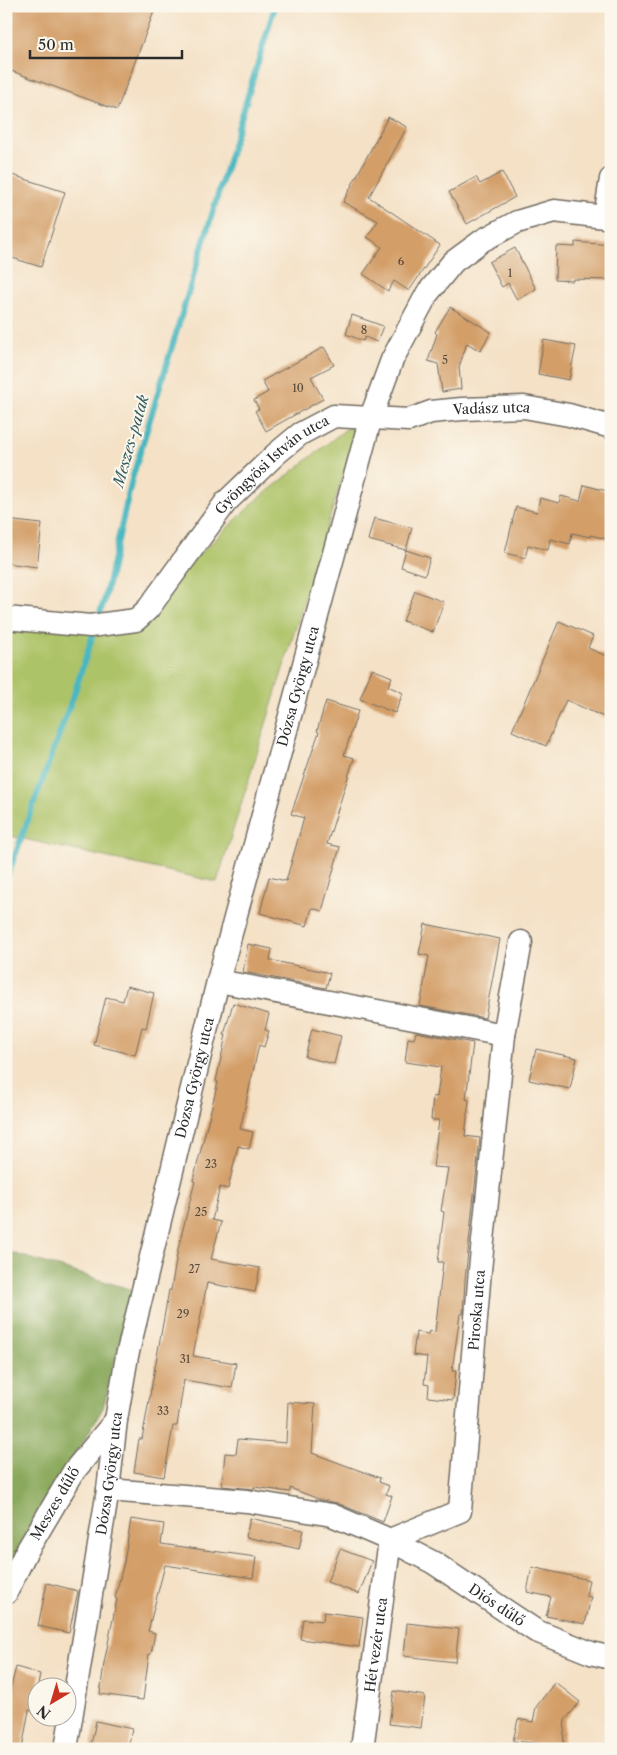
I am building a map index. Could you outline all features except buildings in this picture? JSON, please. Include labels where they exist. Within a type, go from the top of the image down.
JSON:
[{"type":"street","points":[[371,417],[392,360],[427,294],[453,262],[483,240],[517,222],[554,211],[608,218],[611,179]]},
{"type":"street","name":"Vadász utca","points":[[371,417],[409,420],[431,412],[524,407],[569,415],[611,427]]},
{"type":"street","name":"Gyöngyösi István utca","points":[[6,618],[99,625],[136,620],[148,610],[226,502],[276,454],[300,434],[334,416],[371,417]]},
{"type":"street","name":"Dózsa György utca","points":[[66,1749],[108,1490],[116,1420],[127,1356],[218,980],[371,417]]},
{"type":"street","points":[[218,980],[504,1036],[521,942]]},
{"type":"street","name":"Piroska utca","points":[[390,1540],[460,1511],[480,1270],[504,1036]]},
{"type":"street","name":"Meszes dűlő","points":[[6,1593],[25,1554],[74,1471],[116,1420]]},
{"type":"street","points":[[108,1490],[247,1501],[332,1515],[390,1540]]},
{"type":"street","name":"Diós dűlő","points":[[390,1540],[434,1563],[536,1631],[591,1653],[611,1658]]},
{"type":"street","name":"Hét vezér utca","points":[[362,1749],[390,1540]]},
{"type":"green space","points":[[361,417],[217,882],[6,835],[6,609],[120,629],[258,499]]},
{"type":"green space","points":[[6,1251],[133,1290],[103,1408],[6,1575]]},
{"type":"waterway","name":"Meszes-patak","points":[[98,619],[104,601],[132,479],[275,6]]},
{"type":"waterway","name":"Meszes-patak","points":[[6,880],[75,691],[94,631]]}]
